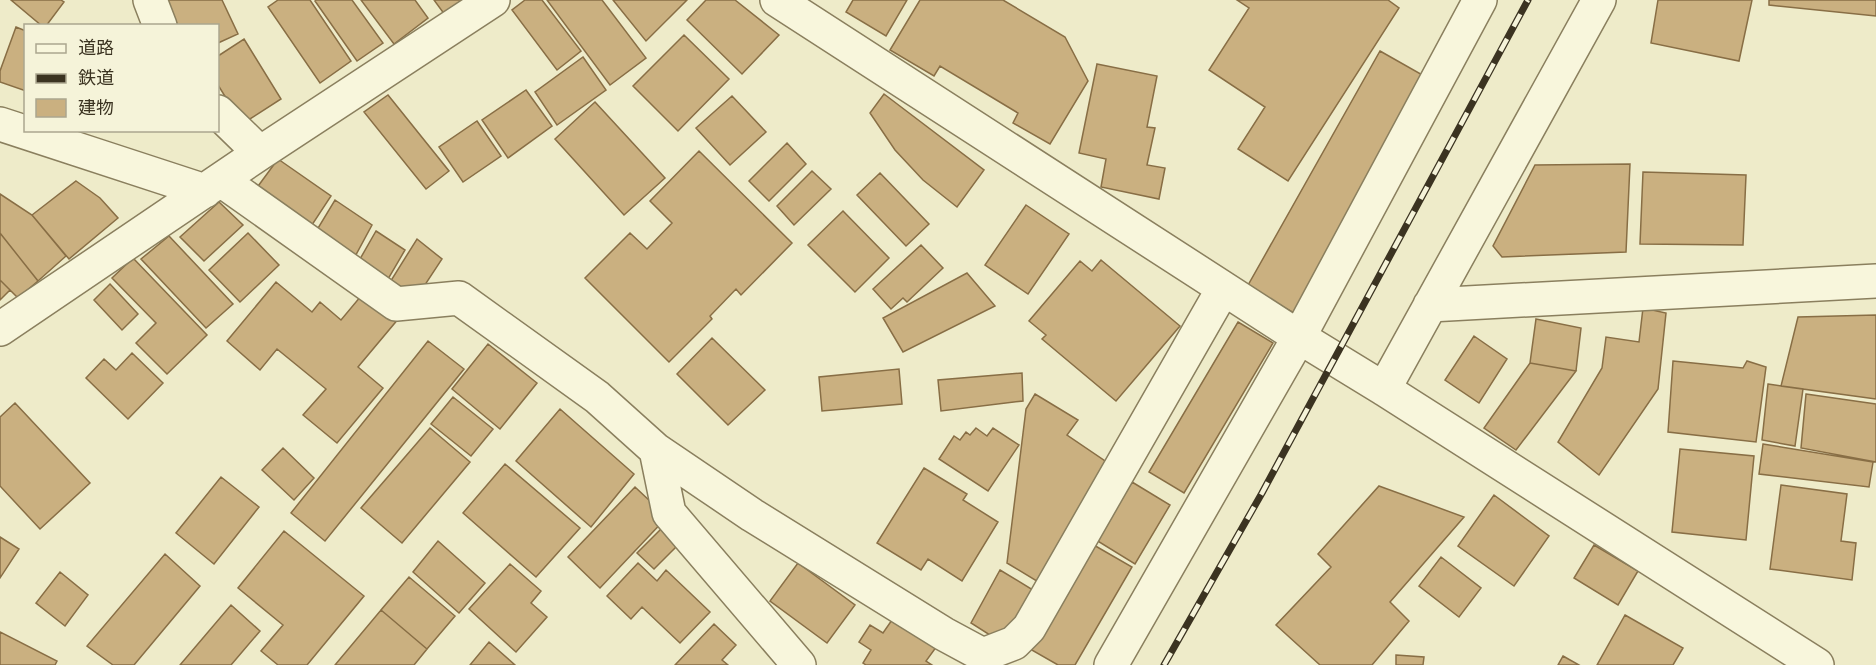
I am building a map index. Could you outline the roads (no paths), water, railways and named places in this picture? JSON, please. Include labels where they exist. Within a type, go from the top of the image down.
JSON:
[{"type":"street","points":[[150,0],[159,24]]},
{"type":"street","points":[[0,329],[260,153],[493,0]]},
{"type":"street","points":[[777,0],[1299,338],[1384,389],[1817,665]]},
{"type":"street","points":[[1111,665],[1299,338],[1480,0]]},
{"type":"street","points":[[1384,389],[1599,0]]},
{"type":"street","points":[[219,113],[260,153]]},
{"type":"street","points":[[0,124],[24,131]]},
{"type":"street","points":[[28,132],[213,185],[396,304],[459,298],[597,397],[656,450],[752,515],[944,634],[983,654],[1014,643],[1029,628],[1223,289]]},
{"type":"street","points":[[1430,305],[1876,281]]},
{"type":"street","points":[[656,450],[669,513],[799,665]]},
{"type":"railway","points":[[1164,665],[1262,493],[1528,0]]}]
